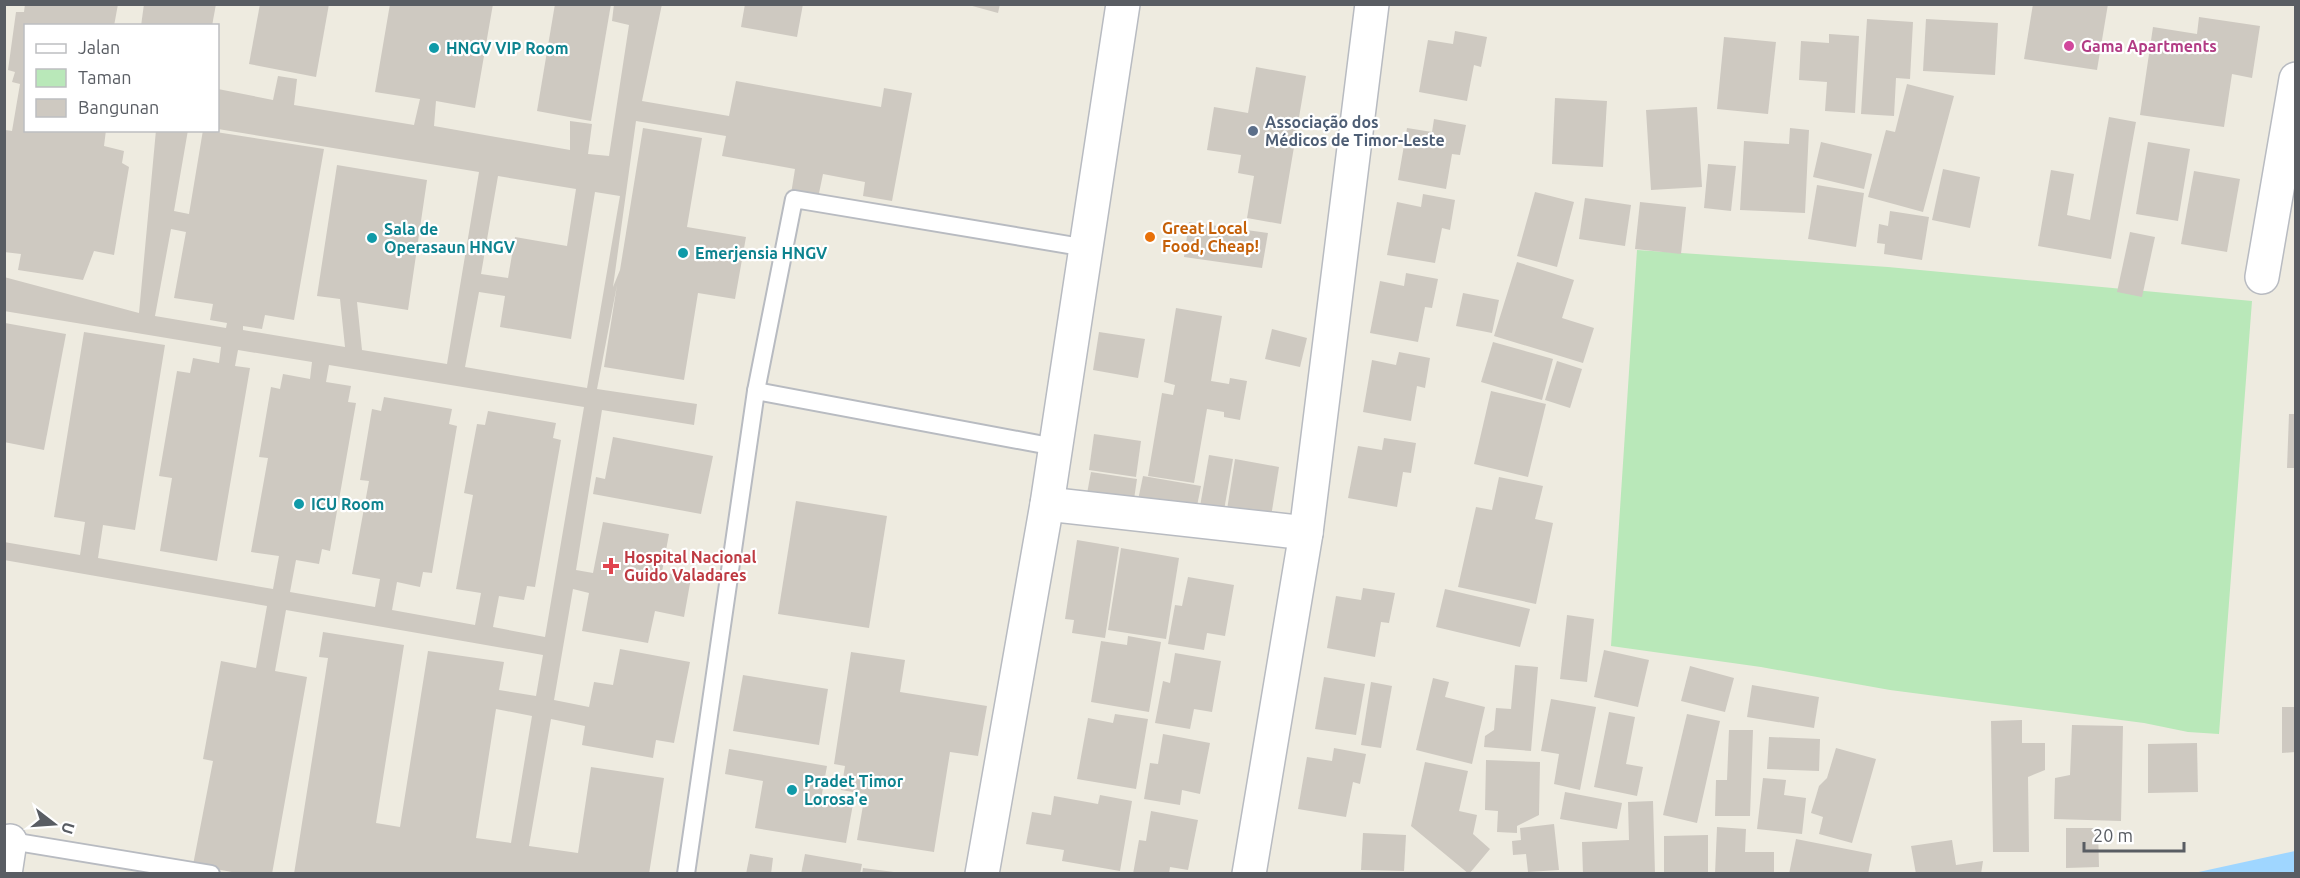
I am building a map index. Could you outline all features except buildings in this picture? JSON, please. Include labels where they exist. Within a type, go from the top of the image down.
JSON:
[{"type":"street","points":[[982,873],[1047,504],[1088,249],[1123,4]]},
{"type":"street","points":[[1249,873],[1305,533],[1372,4]]},
{"type":"street","points":[[2262,277],[2295,79]]},
{"type":"street","points":[[1047,504],[1305,533]]},
{"type":"street","points":[[5,873],[7,841]]},
{"type":"lane","points":[[686,873],[756,391],[794,199],[1088,249]]},
{"type":"lane","points":[[756,391],[1055,447]]},
{"type":"lane","points":[[7,841],[211,873]]},
{"type":"green space","points":[[1637,250],[1888,267],[2252,301],[2219,734],[2188,732],[2144,723],[1890,690],[1761,667],[1611,646]]},
{"type":"water","points":[[2295,851],[2295,873],[2194,873]]},
{"type":"place","name":"Gama Apartments","points":[[2069,46]]},
{"type":"place","name":"HNGV VIP Room","points":[[434,48]]},
{"type":"place","name":"Associação dos Médicos de Timor-Leste","points":[[1253,131]]},
{"type":"place","name":"Great Local Food, Cheap!","points":[[1150,237]]},
{"type":"place","name":"Sala de Operasaun HNGV","points":[[372,238]]},
{"type":"place","name":"Emerjensia HNGV","points":[[683,253]]},
{"type":"place","name":"ICU Room","points":[[299,504]]},
{"type":"place","name":"Hospital Nacional Guido Valadares","points":[[611,566]]},
{"type":"place","name":"Pradet Timor Lorosa'e","points":[[792,790]]}]
